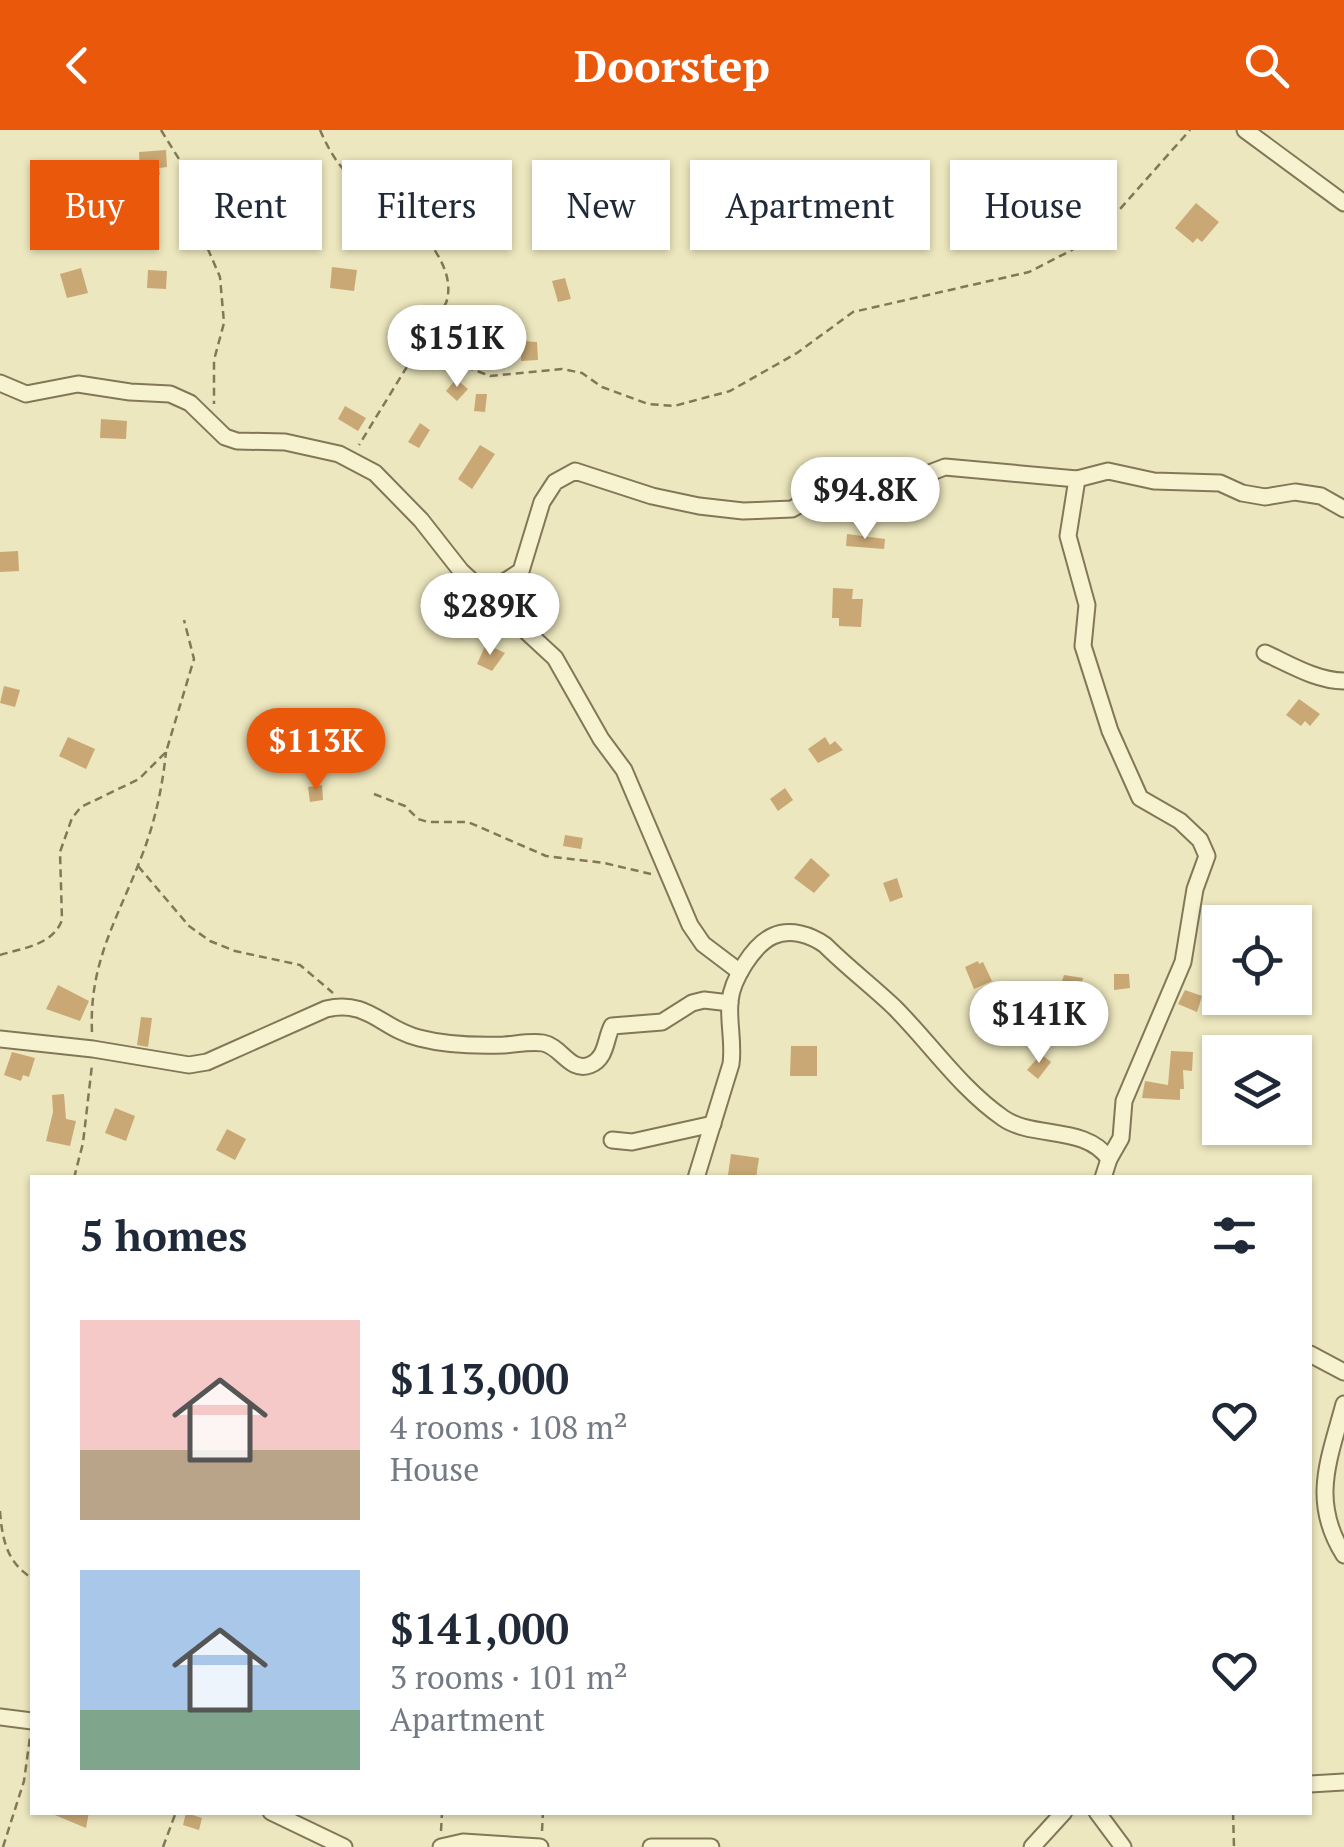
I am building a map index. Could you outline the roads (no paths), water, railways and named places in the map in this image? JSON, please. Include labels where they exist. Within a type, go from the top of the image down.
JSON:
[{"type":"street","points":[[1245,130],[1344,203]]},
{"type":"street","points":[[0,383],[26,394],[78,384],[170,394],[190,403],[225,437],[284,442],[351,459],[375,474],[421,520],[461,571],[531,633],[566,675],[601,739],[624,770],[690,925],[704,944],[740,972]]},
{"type":"street","points":[[488,593],[521,571],[542,502],[554,482],[575,470],[652,496],[700,506],[775,512],[792,509],[834,484],[849,480],[906,482],[945,467],[1077,479],[1108,471],[1154,481],[1220,483],[1242,493],[1265,497],[1295,492],[1321,496],[1344,509]]},
{"type":"street","points":[[1077,479],[1068,536],[1087,605],[1082,646],[1110,730],[1140,798],[1180,821],[1200,840],[1207,856],[1195,889],[1183,962],[1124,1102],[1122,1138],[1104,1175]]},
{"type":"street","points":[[1266,653],[1335,681],[1344,680]]},
{"type":"street","points":[[697,1175],[734,1048],[730,1003],[740,972],[774,935],[793,933],[812,936],[893,1006],[929,1050],[1000,1116],[1016,1126],[1091,1144],[1109,1159]]},
{"type":"street","points":[[0,1039],[188,1065],[207,1062],[308,1016],[344,1005],[358,1008],[415,1037],[468,1044],[541,1043],[558,1049],[570,1062],[581,1066],[600,1056],[612,1026],[662,1022],[692,1002],[730,1003]]},
{"type":"street","points":[[612,1140],[632,1142],[713,1124]]},
{"type":"street","points":[[1312,1355],[1344,1372]]},
{"type":"street","points":[[1344,1404],[1323,1494],[1325,1513],[1344,1555]]},
{"type":"street","points":[[0,1716],[30,1721]]},
{"type":"street","points":[[1312,1784],[1344,1782]]},
{"type":"street","points":[[277,1815],[344,1847]]},
{"type":"street","points":[[1032,1847],[1044,1839],[1062,1815]]},
{"type":"street","points":[[1098,1815],[1123,1847]]},
{"type":"street","points":[[441,1846],[463,1842],[540,1847]]},
{"type":"street","points":[[651,1847],[711,1847]]}]
